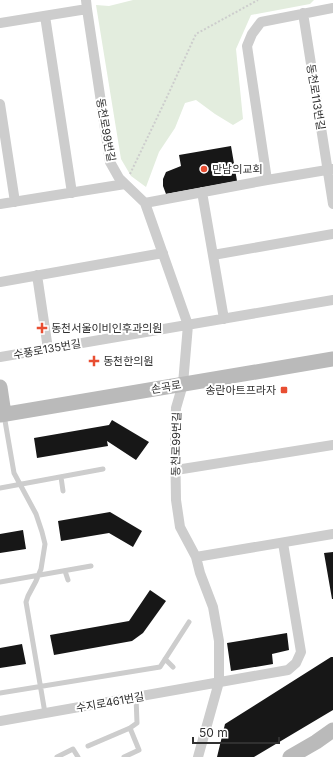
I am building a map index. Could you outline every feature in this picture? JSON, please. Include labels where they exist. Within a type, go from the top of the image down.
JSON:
[{"type":"street","name":"동천로99번길","points":[[86,4],[110,162],[119,178],[145,203],[188,325],[183,384],[176,408],[176,500],[180,527],[196,557],[200,573],[213,607],[219,641],[219,682],[198,757]]},
{"type":"street","points":[[0,23],[45,16],[86,4]]},
{"type":"street","points":[[267,180],[247,46],[252,34],[261,22],[333,8]]},
{"type":"street","name":"동천로113번길","points":[[303,14],[330,169],[333,204]]},
{"type":"street","points":[[45,16],[72,193]]},
{"type":"street","points":[[0,104],[15,202]]},
{"type":"street","points":[[145,203],[330,169]]},
{"type":"street","points":[[0,204],[125,184]]},
{"type":"street","points":[[202,192],[224,319]]},
{"type":"street","points":[[213,255],[333,234]]},
{"type":"street","points":[[0,282],[163,253]]},
{"type":"street","points":[[37,275],[48,349]]},
{"type":"street","name":"수풍로135번길","points":[[0,357],[333,300]]},
{"type":"street","name":"손곡로","points":[[2,414],[333,359]]},
{"type":"street","points":[[0,387],[2,414]]},
{"type":"street","points":[[176,470],[333,445]]},
{"type":"street","points":[[196,557],[333,534]]},
{"type":"street","name":"수지로461번길","points":[[0,721],[288,670],[296,663],[301,652],[283,543]]},
{"type":"street","points":[[290,757],[333,730]]},
{"type":"lane","points":[[2,414],[14,473],[36,514],[45,544],[41,569],[26,602],[45,713]]},
{"type":"lane","points":[[0,488],[103,469]]},
{"type":"lane","points":[[61,476],[63,491]]},
{"type":"lane","points":[[0,582],[91,566]]},
{"type":"lane","points":[[65,571],[68,580]]},
{"type":"lane","points":[[0,693],[160,667],[189,622]]},
{"type":"lane","points":[[165,659],[173,667]]},
{"type":"lane","points":[[88,746],[137,724],[136,697]]},
{"type":"lane","points":[[124,757],[139,750],[130,728]]},
{"type":"lane","points":[[57,757],[73,749],[78,757]]},
{"type":"path","points":[[125,184],[196,34],[258,0]]},
{"type":"green space","points":[[133,0],[314,0],[310,4],[251,15],[236,49],[243,119],[233,125],[196,100],[185,103],[175,128],[159,152],[146,187],[131,176],[121,159],[96,5],[109,6]]},
{"type":"building","name":"만남의교회","points":[[231,146],[237,181],[166,194],[163,186],[163,179],[166,172],[181,166],[179,155]]},
{"type":"building","points":[[112,420],[149,442],[136,460],[107,441],[108,446],[37,458],[34,438],[109,425]]},
{"type":"building","points":[[110,512],[142,531],[133,547],[109,533],[61,541],[58,521]]},
{"type":"building","points":[[23,530],[26,549],[0,553],[0,534]]},
{"type":"building","points":[[333,552],[333,599],[332,599],[324,553]]},
{"type":"building","points":[[150,590],[166,601],[143,633],[132,641],[54,655],[50,635],[129,621]]},
{"type":"building","points":[[287,633],[289,650],[272,654],[273,664],[231,671],[227,643]]},
{"type":"building","points":[[22,644],[26,664],[0,668],[0,648]]},
{"type":"building","points":[[333,657],[333,710],[254,757],[217,757],[225,724]]},
{"type":"place","name":"만남의교회","points":[[204,169]]},
{"type":"place","name":"동천서울이비인후과의원","points":[[42,328]]},
{"type":"place","name":"동천한의원","points":[[94,361]]},
{"type":"place","name":"송란아트프라자","points":[[284,390]]}]
